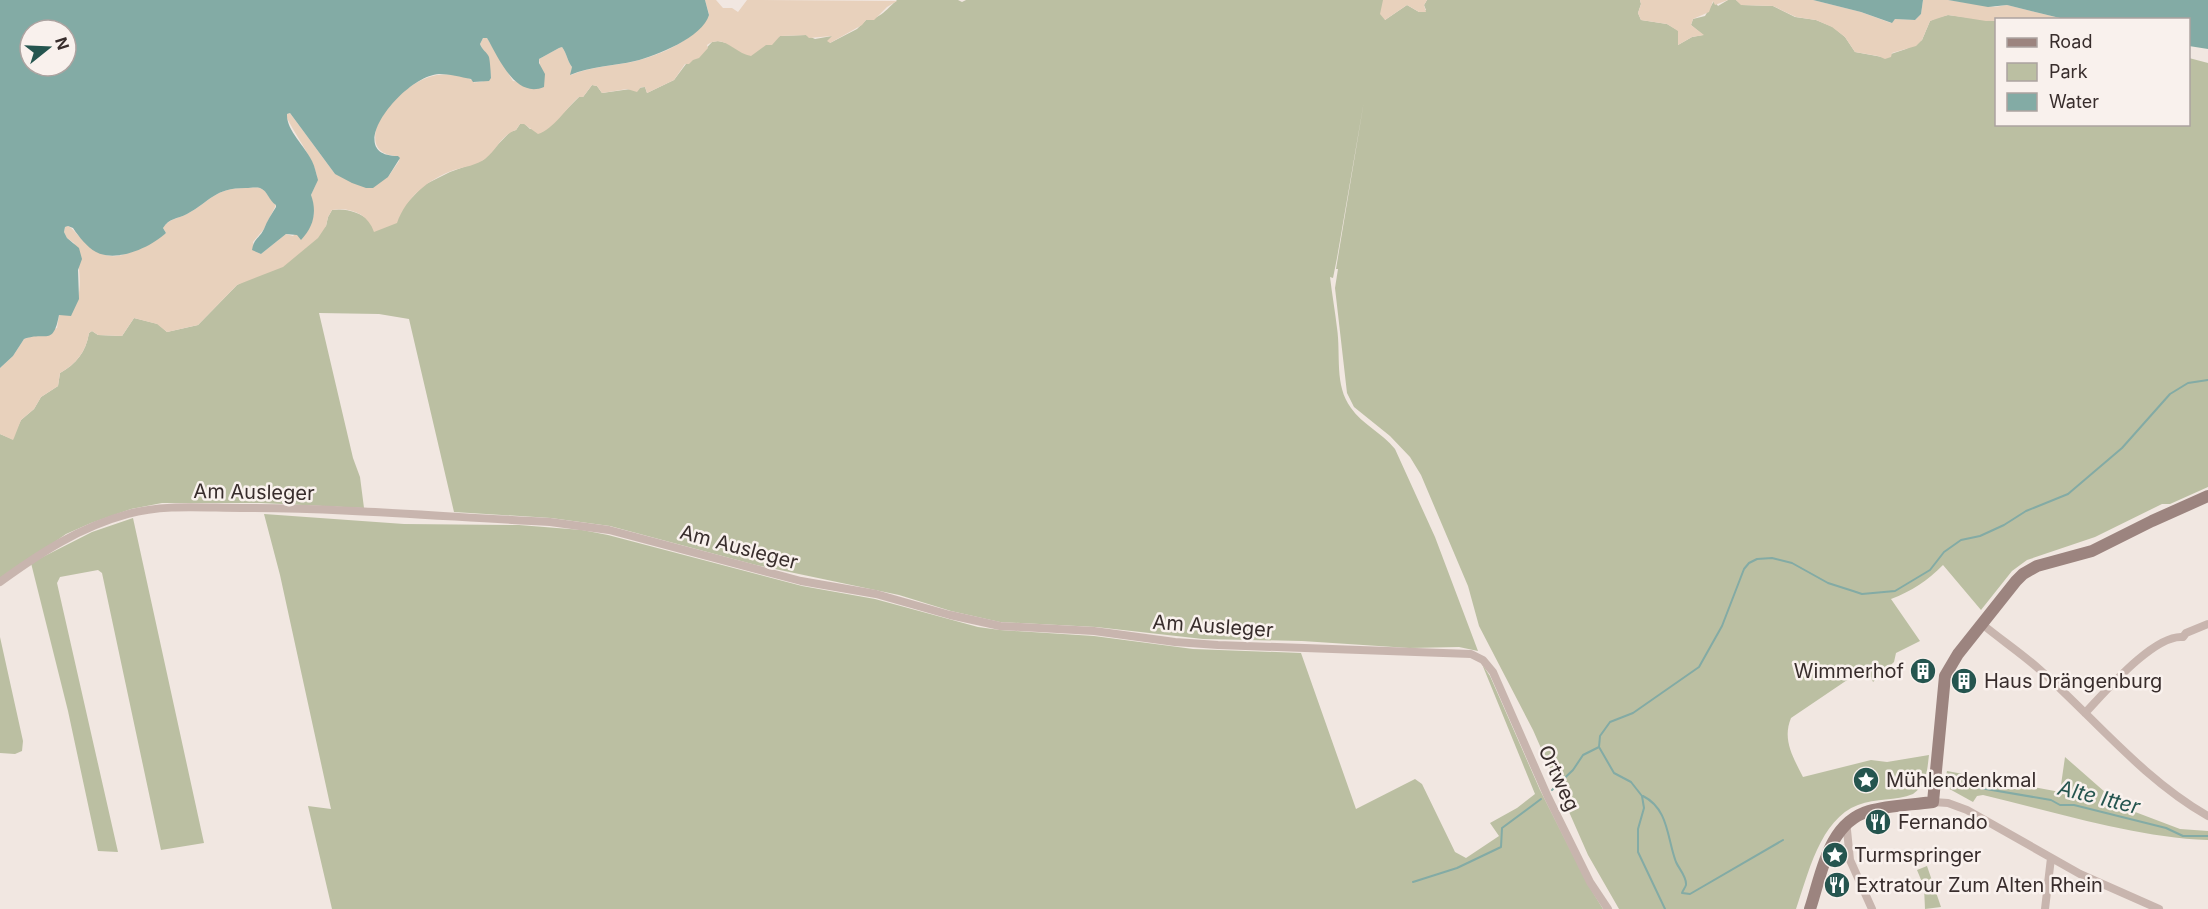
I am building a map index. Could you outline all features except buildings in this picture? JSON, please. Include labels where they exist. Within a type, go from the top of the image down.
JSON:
[{"type":"street","points":[[1933,802],[1945,676],[1958,654],[2016,581],[2028,570],[2046,562],[2092,551],[2208,496]]},
{"type":"street","name":"Am Ausleger","points":[[0,582],[42,552],[70,536],[129,514],[164,508],[306,508],[583,525],[789,578],[876,594],[979,623],[1000,626],[1094,631],[1197,644],[1408,653],[1459,652],[1476,655],[1483,660]]},
{"type":"street","points":[[1982,624],[2038,667],[2179,798],[2208,816]]},
{"type":"street","points":[[2085,713],[2122,674],[2146,653],[2171,638],[2183,637],[2186,633],[2208,624]]},
{"type":"street","name":"Ortweg","points":[[1483,660],[1496,679],[1536,771],[1577,856],[1608,909]]},
{"type":"street","points":[[1810,909],[1829,849],[1844,825],[1858,815],[1869,811],[1933,802],[1960,807],[2096,883],[2159,909]]},
{"type":"street","points":[[1844,825],[1847,830],[1850,860],[1872,909]]},
{"type":"street","points":[[2045,909],[2051,858]]},
{"type":"green space","points":[[897,0],[958,0],[962,2],[966,0],[1383,0],[1385,20],[1407,5],[1419,12],[1426,10],[1424,5],[1427,0],[1640,0],[1638,13],[1641,20],[1667,24],[1679,31],[1678,45],[1692,37],[1703,35],[1691,25],[1693,19],[1705,16],[1714,1],[1718,6],[1728,0],[1736,0],[1742,5],[1773,6],[1795,17],[1816,20],[1833,27],[1845,37],[1855,52],[1882,57],[1906,49],[1922,40],[1930,21],[1948,15],[1995,21],[1995,126],[2190,126],[2190,58],[2208,63],[2208,487],[2170,504],[2162,504],[2095,537],[2027,560],[2012,571],[1981,610],[1943,565],[1919,585],[1891,599],[1920,641],[1896,653],[1894,662],[1873,682],[1871,677],[1859,672],[1791,718],[1788,741],[1803,777],[1871,760],[1887,762],[1929,755],[1926,777],[1913,794],[1858,805],[1845,812],[1834,822],[1817,849],[1796,909],[1619,909],[1588,855],[1533,730],[1479,626],[1468,586],[1421,475],[1410,457],[1390,436],[1354,407],[1347,393],[1335,288],[1338,269],[1336,269],[1364,101],[1337,258],[1333,278],[1330,277],[1342,390],[1356,414],[1395,449],[1435,537],[1478,651],[1459,647],[1409,648],[1302,641],[1203,639],[1096,627],[1000,622],[951,611],[899,595],[756,565],[610,526],[551,518],[454,512],[409,319],[379,314],[319,313],[353,458],[360,477],[364,508],[261,503],[162,503],[131,509],[66,534],[0,580],[0,434],[12,439],[21,420],[34,409],[41,397],[58,386],[60,373],[79,357],[92,331],[98,335],[122,336],[134,318],[158,324],[167,332],[198,325],[237,285],[326,226],[332,210],[352,211],[370,221],[403,207],[424,185],[450,172],[483,160],[520,124],[524,123],[530,129],[549,127],[579,97],[583,97],[592,85],[597,86],[602,93],[645,87],[647,93],[674,80],[686,64],[701,54],[712,42],[718,41],[757,50],[780,36],[806,35],[815,39],[832,36],[830,43],[857,29],[866,20],[879,16]]},
{"type":"green space","points":[[264,514],[404,524],[519,525],[582,530],[802,586],[875,599],[978,627],[1094,636],[1193,649],[1301,653],[1356,809],[1415,779],[1422,784],[1455,852],[1466,858],[1499,836],[1490,823],[1517,808],[1535,794],[1482,664],[1490,676],[1540,790],[1587,883],[1603,909],[332,909],[308,806],[331,809],[280,575]]},
{"type":"green space","points":[[133,518],[204,843],[161,850],[102,573],[98,570],[60,577],[57,583],[118,852],[98,851],[68,711],[31,563],[92,532]]},
{"type":"green space","points":[[0,637],[23,741],[22,751],[15,754],[0,753]]},
{"type":"green space","points":[[2065,757],[2122,807],[2180,829],[2208,831],[2208,840],[2123,829],[1983,795],[1977,796],[1973,802],[1944,786],[1947,771],[2060,792]]},
{"type":"green space","points":[[1927,866],[1941,907],[1925,909],[1924,887],[1917,870]]},
{"type":"sand","points":[[705,0],[716,0],[723,8],[732,8],[738,12],[747,0],[897,1],[874,20],[866,20],[862,25],[830,43],[827,41],[832,36],[809,38],[806,35],[780,36],[772,45],[766,45],[751,56],[719,41],[713,42],[707,45],[708,48],[699,58],[685,64],[674,80],[647,93],[645,87],[641,87],[637,92],[627,89],[602,93],[597,86],[592,85],[583,97],[579,97],[544,131],[538,134],[524,124],[520,124],[485,159],[436,178],[412,197],[397,223],[374,232],[368,221],[358,213],[332,210],[318,238],[283,267],[237,285],[198,325],[167,332],[157,324],[134,318],[122,336],[98,335],[92,331],[89,333],[79,357],[60,373],[58,386],[41,397],[34,409],[21,420],[13,440],[0,434],[0,368],[13,356],[24,339],[57,328],[59,315],[72,310],[76,304],[80,287],[78,259],[74,243],[67,238],[64,232],[65,227],[70,227],[102,254],[121,255],[137,250],[166,233],[163,228],[167,223],[187,214],[213,196],[227,190],[258,188],[263,189],[276,205],[264,229],[253,242],[255,251],[261,254],[286,234],[293,236],[314,215],[311,198],[317,181],[316,172],[287,114],[290,113],[335,174],[388,177],[399,161],[398,156],[386,154],[378,148],[375,141],[379,121],[384,112],[405,90],[429,77],[456,75],[475,82],[491,78],[489,62],[480,44],[483,38],[487,38],[513,81],[543,84],[539,59],[562,47],[572,67],[571,75],[636,61],[677,45],[695,31],[709,14]]},
{"type":"sand","points":[[1383,0],[1427,0],[1424,5],[1426,12],[1419,12],[1407,5],[1385,20],[1380,14]]},
{"type":"sand","points":[[1640,0],[1728,0],[1715,5],[1713,1],[1709,12],[1693,19],[1691,25],[1704,35],[1692,37],[1678,45],[1678,31],[1667,24],[1641,20],[1638,13]]},
{"type":"sand","points":[[1736,0],[1813,0],[1861,12],[1891,23],[1895,19],[1915,20],[1921,14],[1923,0],[1948,0],[1995,7],[2007,5],[2060,18],[1995,18],[1995,21],[1986,21],[1948,15],[1930,21],[1922,40],[1916,46],[1892,53],[1891,57],[1885,59],[1855,52],[1845,37],[1832,27],[1816,20],[1796,17],[1773,6],[1741,5]]},
{"type":"water","points":[[0,0],[705,0],[709,15],[705,23],[698,31],[678,44],[627,63],[570,75],[572,67],[562,47],[539,59],[545,74],[544,87],[534,89],[516,82],[487,38],[483,38],[480,44],[489,57],[491,78],[489,81],[473,82],[471,79],[443,74],[425,78],[409,88],[383,116],[376,131],[375,143],[382,153],[400,158],[388,177],[373,188],[352,183],[335,174],[290,113],[287,114],[293,132],[312,161],[318,180],[311,195],[314,207],[313,219],[309,230],[301,240],[297,235],[286,234],[261,254],[252,250],[276,207],[265,191],[260,188],[227,190],[220,193],[187,214],[168,222],[163,228],[166,233],[160,238],[143,248],[123,255],[104,255],[96,252],[83,242],[73,228],[65,227],[64,232],[67,238],[79,248],[82,259],[78,270],[79,299],[71,316],[59,315],[57,325],[51,335],[24,339],[13,356],[0,368]]},
{"type":"water","points":[[1813,0],[1923,0],[1921,14],[1915,20],[1895,19],[1892,23],[1861,12]]},
{"type":"water","points":[[1948,0],[2208,0],[2208,49],[2190,46],[2190,18],[2060,18],[2007,5],[1988,7]]},
{"type":"waterway","points":[[1665,909],[1638,852],[1638,829],[1644,808],[1642,796],[1631,782],[1614,773],[1599,747],[1600,736],[1610,722],[1633,713],[1699,667],[1722,626],[1744,569],[1749,563],[1757,559],[1772,558],[1792,563],[1828,583],[1862,594],[1895,591],[1930,570],[1944,552],[1961,540],[1980,536],[2026,511],[2068,494],[2122,448],[2170,394],[2188,383],[2208,380]]},
{"type":"waterway","points":[[1552,790],[1573,770],[1583,755],[1599,747]]},
{"type":"waterway","name":"Alte Itter","points":[[1945,782],[2051,800],[2060,805],[2074,805],[2166,828],[2183,836],[2208,836]]},
{"type":"waterway","name":"Alte Itter","points":[[1643,796],[1658,809],[1666,825],[1676,862],[1685,879],[1686,885],[1682,893],[1690,894],[1783,840]]},
{"type":"waterway","points":[[1413,882],[1457,868],[1501,847],[1502,828],[1541,799]]},
{"type":"place","name":"Wimmerhof","points":[[1923,671]]},
{"type":"place","name":"Haus Drängenburg","points":[[1964,681]]},
{"type":"place","name":"Mühlendenkmal","points":[[1866,780]]},
{"type":"place","name":"Fernando","points":[[1878,822]]},
{"type":"place","name":"Turmspringer","points":[[1835,855]]},
{"type":"place","name":"Extratour Zum Alten Rhein","points":[[1837,885]]}]
